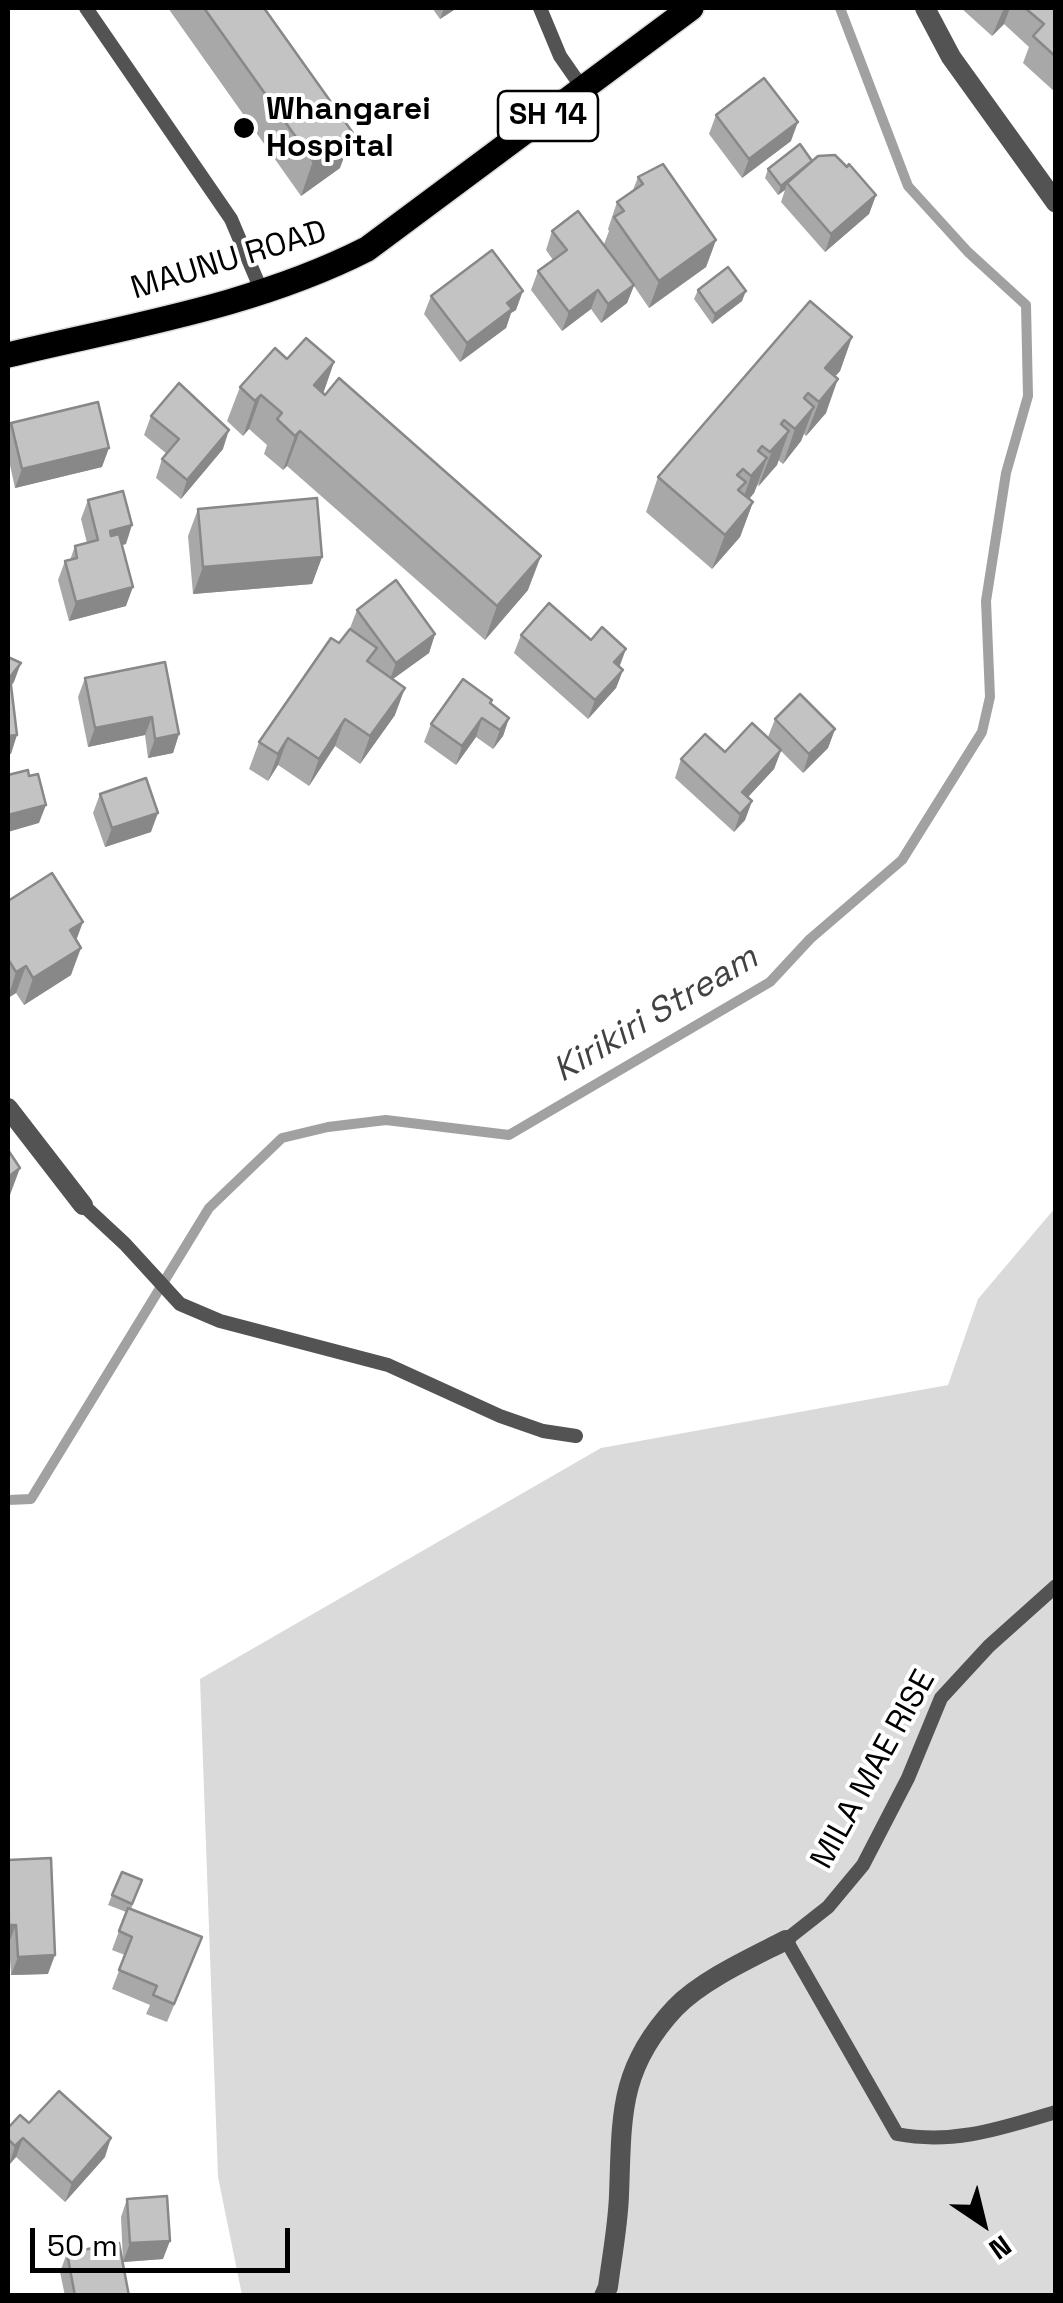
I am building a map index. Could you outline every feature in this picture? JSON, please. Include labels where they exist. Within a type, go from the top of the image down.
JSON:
[{"type":"main road","name":"MAUNU ROAD","points":[[8,355],[262,292],[306,278],[367,249],[691,8]]},
{"type":"street","points":[[925,8],[950,57],[1056,204]]},
{"type":"street","points":[[8,1108],[82,1205]]},
{"type":"street","name":"MILA MAE RISE","points":[[604,2296],[619,2199],[620,2118],[640,2052],[677,2006],[728,1971],[786,1940]]},
{"type":"lane","points":[[86,8],[232,219],[262,292]]},
{"type":"lane","points":[[540,8],[560,56],[583,89]]},
{"type":"lane","points":[[82,1205],[180,1304],[220,1321],[388,1365],[500,1416],[543,1431],[576,1436]]},
{"type":"lane","name":"MILA MAE RISE","points":[[786,1940],[828,1907],[863,1864],[908,1778],[942,1698],[989,1646],[1056,1586]]},
{"type":"lane","points":[[786,1940],[898,2134],[928,2140],[986,2132],[1056,2112]]},
{"type":"shaded area","points":[[1055,1208],[1055,2295],[242,2295],[218,2177],[200,1679],[601,1448],[948,1385],[978,1299]]},
{"type":"building","points":[[204,8],[264,8],[353,133],[313,161]]},
{"type":"building","points":[[1025,8],[1056,8],[1056,57],[1033,36],[1044,24]]},
{"type":"building","points":[[764,78],[798,122],[749,159],[716,115]]},
{"type":"building","points":[[800,144],[812,161],[781,186],[768,169]]},
{"type":"building","points":[[835,155],[847,167],[849,164],[876,195],[831,234],[787,183],[818,156]]},
{"type":"building","points":[[663,164],[716,240],[659,281],[614,217],[624,211],[617,202],[643,184],[638,177]]},
{"type":"building","points":[[578,211],[634,285],[608,304],[598,290],[569,312],[538,271],[567,250],[552,231]]},
{"type":"building","points":[[492,250],[523,291],[507,303],[512,309],[467,343],[431,296]]},
{"type":"building","points":[[728,267],[746,291],[715,314],[698,290]]},
{"type":"building","points":[[810,301],[852,337],[825,368],[838,379],[819,402],[808,393],[804,398],[814,407],[795,429],[784,420],[781,424],[789,431],[770,452],[762,446],[758,451],[767,458],[751,476],[743,469],[737,475],[746,482],[738,490],[753,502],[725,535],[658,477]]},
{"type":"building","points":[[306,338],[334,362],[314,385],[325,395],[339,378],[541,556],[497,606],[300,431],[295,436],[277,419],[282,413],[261,395],[255,401],[240,387],[275,348],[287,359]]},
{"type":"building","points":[[179,383],[229,430],[187,480],[162,459],[179,439],[151,416]]},
{"type":"building","points":[[98,402],[109,448],[22,469],[11,423]]},
{"type":"building","points":[[123,491],[132,525],[110,531],[111,536],[119,534],[133,587],[76,602],[65,561],[77,558],[75,546],[98,540],[88,500]]},
{"type":"building","points":[[317,498],[322,557],[203,567],[198,509]]},
{"type":"building","points":[[396,580],[435,634],[396,663],[357,610]]},
{"type":"building","points":[[549,603],[591,640],[602,627],[626,649],[614,662],[623,670],[595,700],[521,635]]},
{"type":"building","points":[[350,629],[377,648],[367,661],[405,688],[370,736],[345,719],[319,759],[288,738],[278,754],[259,742],[331,638],[339,643]]},
{"type":"building","points":[[8,657],[21,663],[10,677],[17,735],[8,736]]},
{"type":"building","points":[[165,662],[179,734],[155,739],[152,717],[95,728],[85,678]]},
{"type":"building","points":[[463,679],[509,718],[500,730],[482,718],[462,746],[431,724]]},
{"type":"building","points":[[800,694],[835,729],[809,754],[775,719]]},
{"type":"building","points":[[752,723],[781,750],[742,792],[752,801],[740,814],[681,759],[705,734],[725,752]]},
{"type":"building","points":[[28,770],[29,776],[38,774],[46,805],[8,815],[8,775]]},
{"type":"building","points":[[146,778],[158,813],[112,828],[100,794]]},
{"type":"building","points":[[52,873],[83,922],[70,930],[81,948],[33,978],[26,966],[16,972],[8,959],[8,901]]},
{"type":"building","points":[[8,1150],[20,1168],[8,1177]]},
{"type":"building","points":[[51,1858],[55,1955],[18,1957],[16,1925],[9,1925],[8,1860]]},
{"type":"building","points":[[122,1872],[142,1880],[132,1904],[112,1895]]},
{"type":"building","points":[[128,1908],[202,1937],[174,2004],[153,1995],[157,1986],[119,1970],[132,1937],[119,1931]]},
{"type":"building","points":[[59,2091],[111,2138],[72,2183],[23,2138],[15,2146],[8,2139],[8,2128],[20,2115],[29,2123]]},
{"type":"building","points":[[167,2196],[170,2241],[130,2243],[127,2199]]},
{"type":"building","points":[[119,2243],[129,2296],[75,2296],[67,2253]]},
{"type":"waterway","name":"Kirikiri Stream","points":[[8,1500],[31,1499],[209,1208],[282,1138],[386,1120],[509,1135],[770,982],[810,939],[902,860],[982,732],[990,697],[986,601],[1006,473],[1028,396],[1026,305],[968,252],[908,186],[840,8]]},
{"type":"place","name":"Whangarei Hospital","points":[[244,128]]}]
